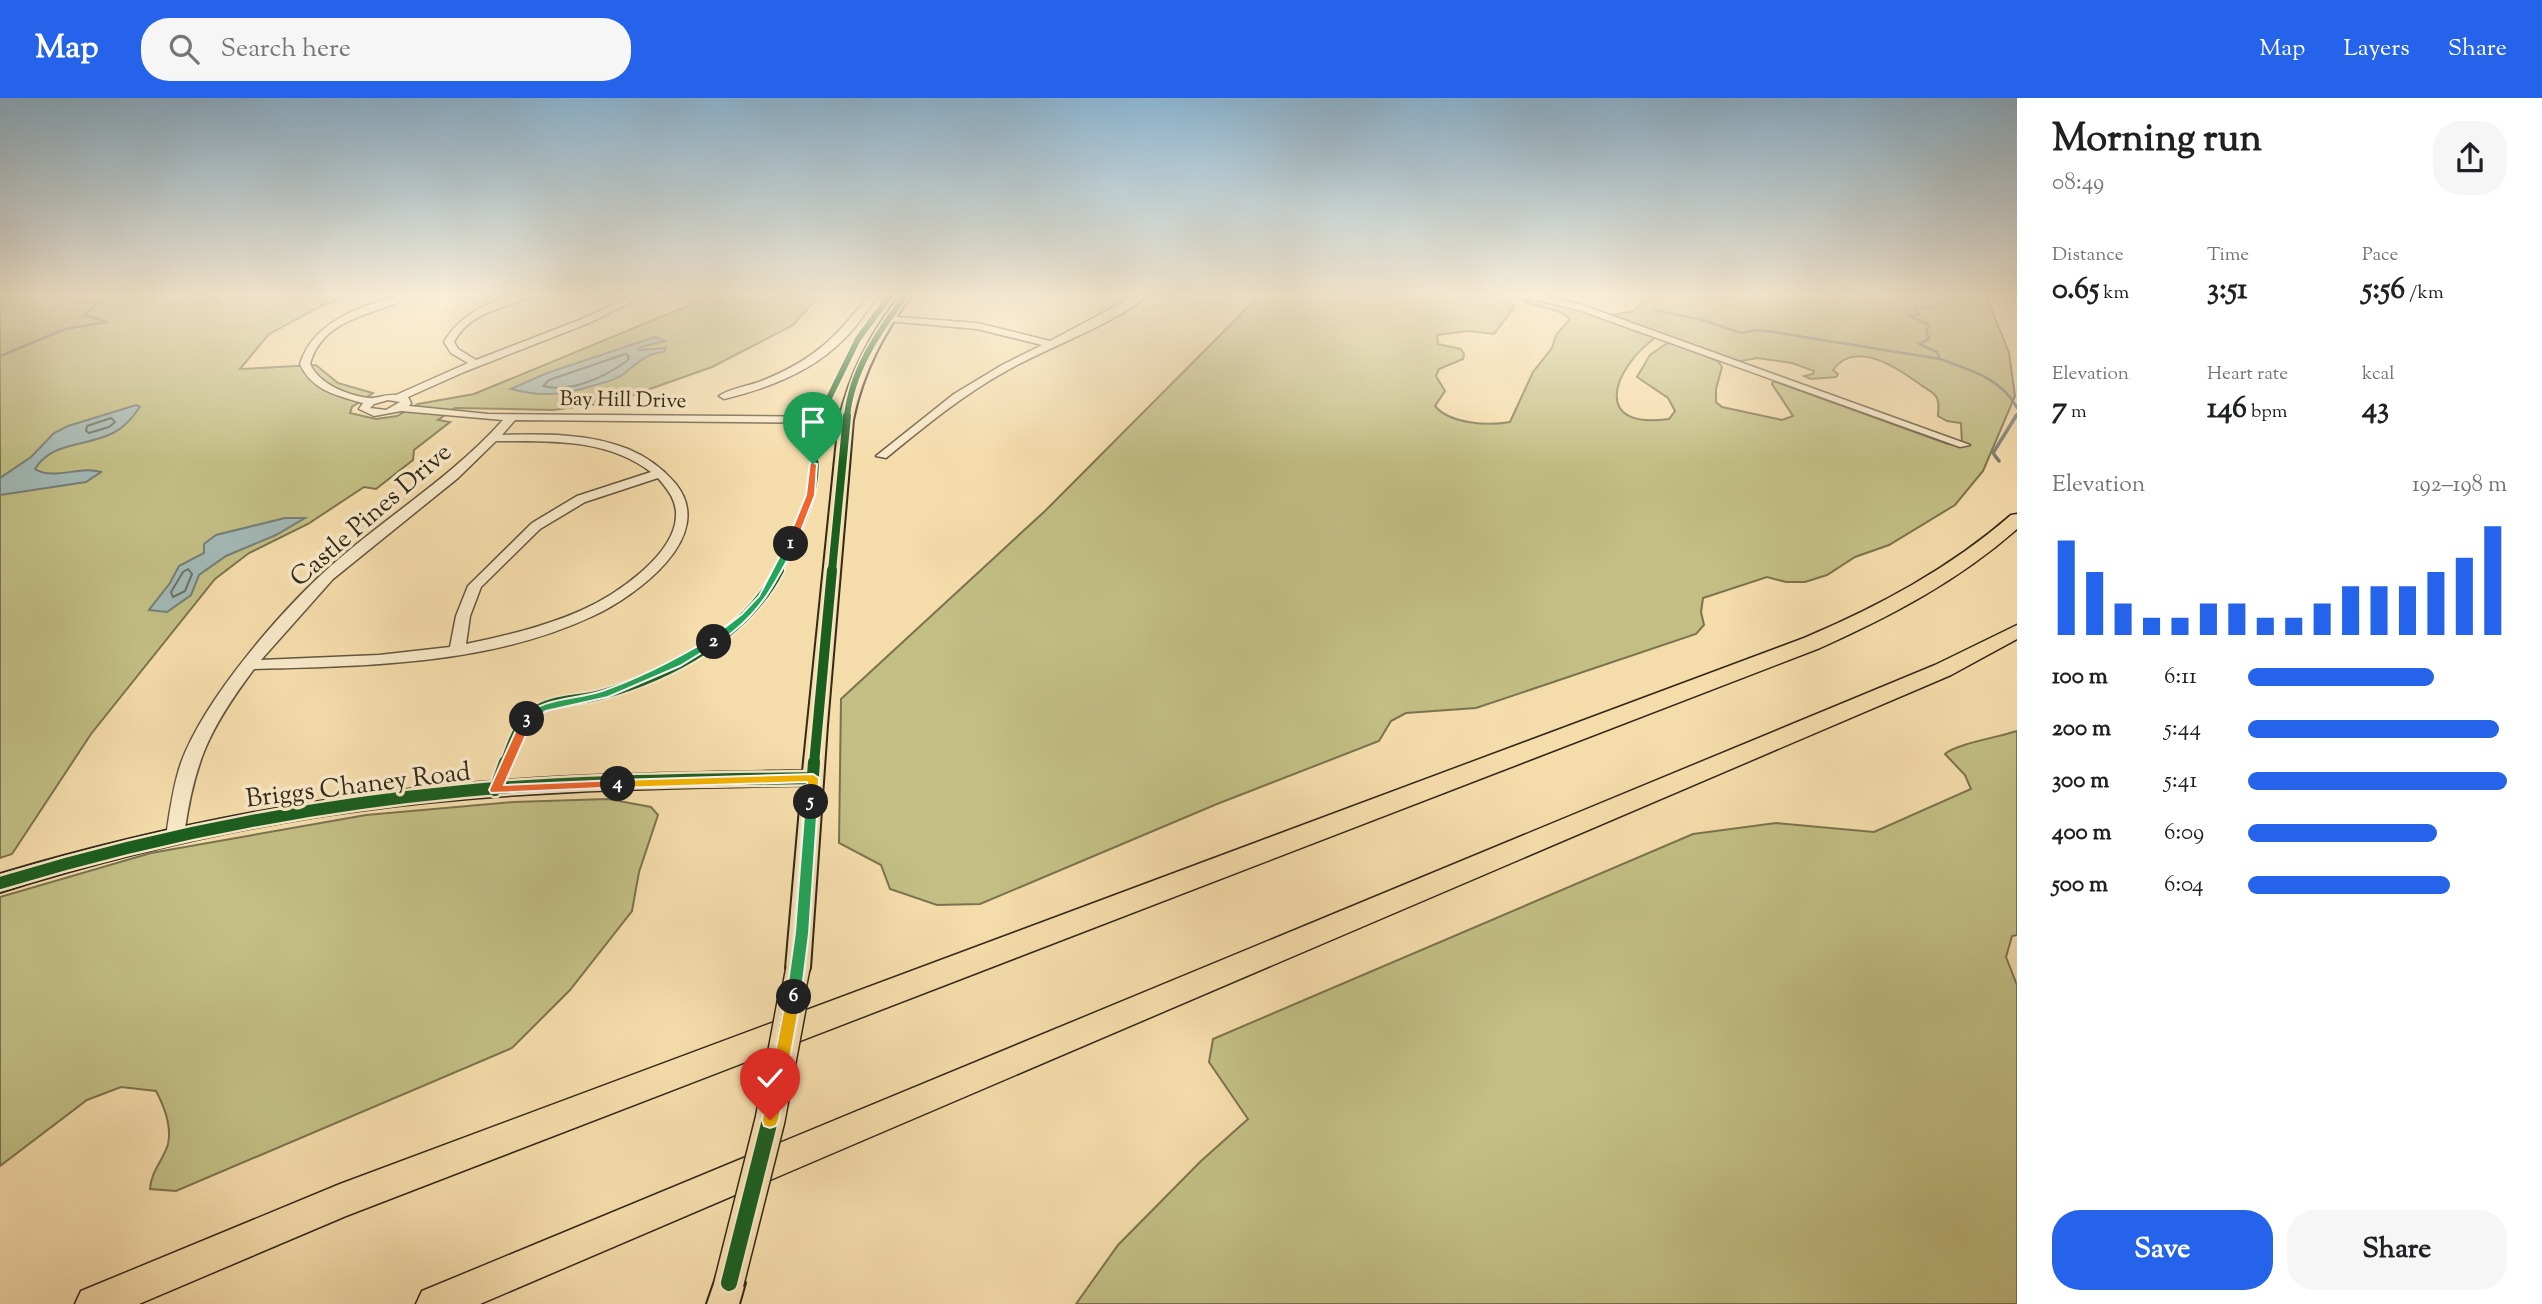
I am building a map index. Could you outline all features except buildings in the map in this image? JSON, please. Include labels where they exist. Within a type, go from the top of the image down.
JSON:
[{"type":"highway","points":[[94,1304],[340,1201],[1812,643],[1866,619],[1938,581],[1993,541],[2017,519]]},
{"type":"highway","points":[[435,1304],[1918,681],[2017,631]]},
{"type":"main road","points":[[726,1294],[770,1120],[798,968],[846,420],[862,364],[870,349]]},
{"type":"main road","name":"Briggs Chaney Road","points":[[0,883],[231,823],[415,796],[547,787],[813,778]]},
{"type":"street","points":[[309,349],[305,365],[314,379],[330,389],[370,402],[400,403],[474,363],[512,349]]},
{"type":"street","points":[[453,349],[474,363]]},
{"type":"street","points":[[724,396],[745,393],[826,349]]},
{"type":"street","points":[[882,456],[984,379],[1039,349]]},
{"type":"street","points":[[1697,349],[1964,445]]},
{"type":"street","name":"Bay Hill Drive","points":[[400,403],[439,413],[512,417],[846,420]]},
{"type":"street","name":"Castle Pines Drive","points":[[175,836],[184,781],[202,733],[251,665],[332,573],[430,497],[495,438],[512,417]]},
{"type":"street","points":[[251,665],[395,659],[495,645],[605,605],[650,573],[674,540],[683,508],[676,489],[639,458],[601,444],[558,439],[495,438]]},
{"type":"street","points":[[457,651],[463,616],[475,586],[536,526],[581,499],[660,473]]},
{"type":"shaded area","points":[[0,349],[256,349],[240,369],[316,365],[338,383],[373,393],[352,407],[350,413],[376,419],[397,416],[418,404],[474,394],[582,349],[746,349],[712,367],[613,402],[553,410],[455,408],[438,420],[450,422],[414,450],[413,460],[376,489],[364,487],[308,524],[249,553],[215,579],[91,734],[12,854],[0,858]]},
{"type":"shaded area","points":[[1206,349],[1461,349],[1463,359],[1439,369],[1436,376],[1445,391],[1435,406],[1450,417],[1491,424],[1510,422],[1533,372],[1551,349],[1642,349],[1628,365],[1620,380],[1617,394],[1619,406],[1628,415],[1644,420],[1669,419],[1675,411],[1668,398],[1637,377],[1650,355],[1658,349],[1688,349],[1718,361],[1722,367],[1716,389],[1716,402],[1722,407],[1782,420],[1793,416],[1772,384],[1773,381],[1948,444],[1962,445],[1961,423],[1947,421],[1938,416],[1935,395],[1902,372],[1878,360],[1854,357],[1843,361],[1833,370],[1838,374],[1836,377],[1811,379],[1804,376],[1813,374],[1814,371],[1792,363],[1757,358],[1736,362],[1702,349],[2008,349],[2009,353],[2015,396],[1983,471],[1955,505],[1889,545],[1855,557],[1827,575],[1805,582],[1786,582],[1767,577],[1703,598],[1701,612],[1704,625],[1696,634],[1476,708],[1406,713],[1391,721],[1379,741],[1217,804],[980,904],[937,905],[890,889],[881,865],[839,843],[841,699],[1045,511]]},
{"type":"shaded area","points":[[2017,731],[2017,935],[2012,936],[2006,957],[2017,985],[2017,1304],[1076,1304],[1118,1245],[1201,1161],[1248,1119],[1209,1062],[1213,1039],[1693,834],[1776,823],[1874,832],[1971,789],[1965,775],[1945,754],[1968,744]]},
{"type":"shaded area","points":[[608,799],[651,807],[658,815],[639,872],[632,911],[570,990],[512,1048],[176,1191],[150,1189],[169,1137],[166,1116],[156,1091],[121,1087],[87,1100],[0,1166],[0,897],[151,853],[366,815],[513,802]]},
{"type":"water","points":[[618,349],[665,349],[646,357],[611,380],[571,391],[552,394],[511,389],[547,373]]},
{"type":"water","points":[[136,405],[140,407],[117,431],[60,449],[42,460],[35,469],[51,474],[85,470],[101,472],[86,482],[0,495],[0,478],[31,457],[54,433],[68,426]]},
{"type":"water","points":[[285,518],[305,518],[276,535],[226,556],[199,575],[191,595],[167,612],[149,610],[170,583],[179,566],[204,553],[204,544],[216,535]]},
{"type":"waterway","points":[[0,356],[16,349]]},
{"type":"waterway","points":[[1880,349],[1940,359]]},
{"type":"waterway","points":[[1931,349],[1937,352],[1940,359]]},
{"type":"waterway","points":[[1940,359],[1994,382],[2011,398],[2017,408]]},
{"type":"waterway","points":[[1999,461],[1993,453],[2016,416]]},
{"type":"cycle path","points":[[495,790],[515,738],[532,713],[546,706],[604,694],[669,668],[729,631],[762,598],[775,578],[796,533],[813,483],[812,449],[797,427],[803,418],[828,400],[853,349]]},
{"type":"cycle path","points":[[729,1283],[770,1120],[798,968],[817,725],[848,405],[858,374],[870,349]]},
{"type":"cycle path","points":[[0,883],[102,853],[205,829],[362,802],[564,784],[813,778]]},
{"type":"route","points":[[770,1120],[791,1018],[798,968],[813,778],[495,790],[523,725],[533,713],[542,708],[604,694],[676,664],[715,641],[746,616],[763,597],[776,576],[799,528],[810,495],[813,464]]}]
